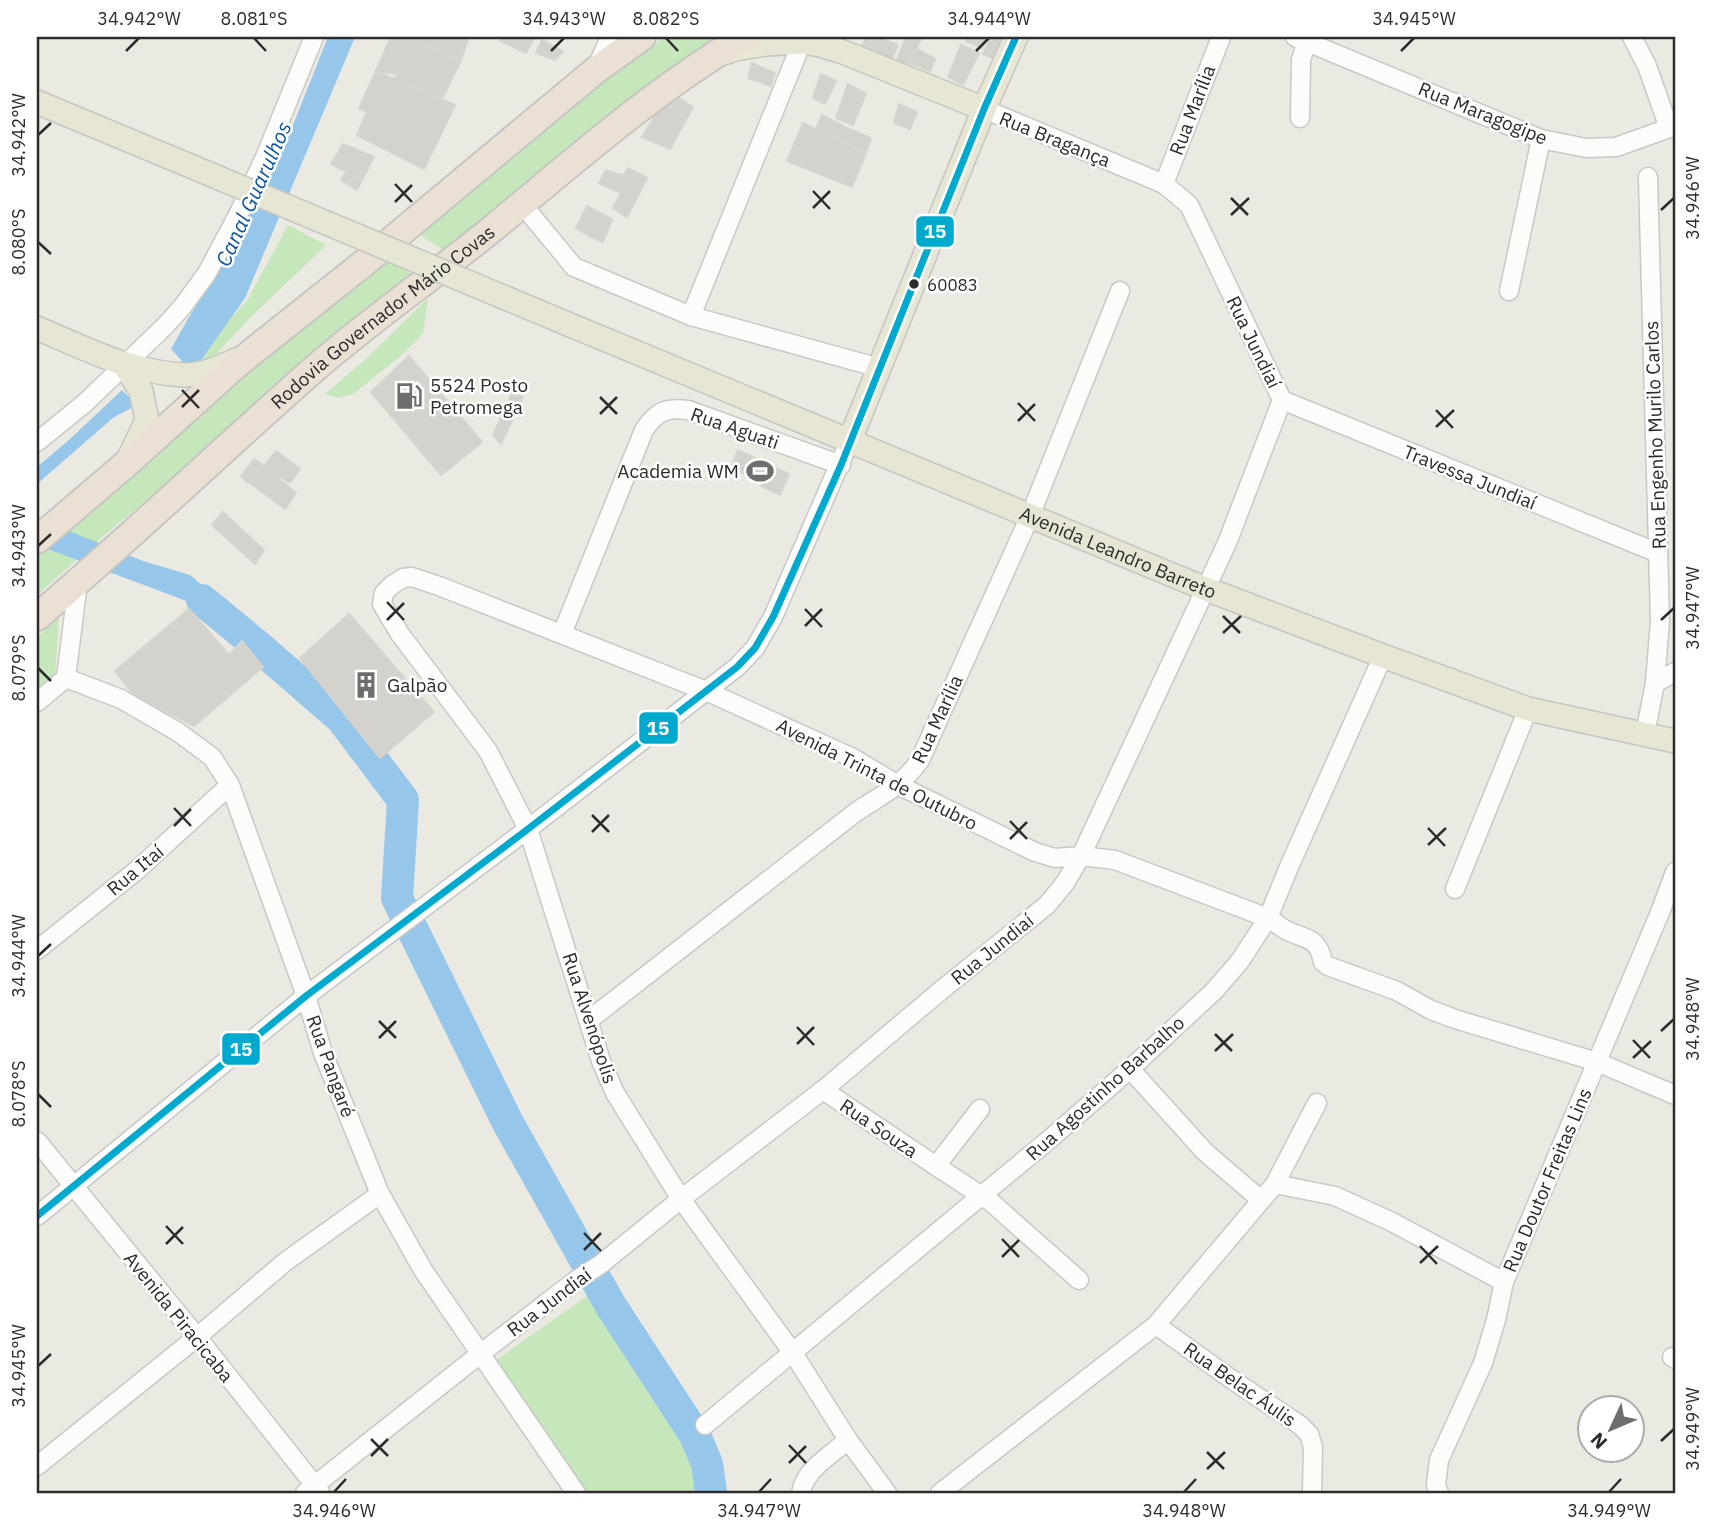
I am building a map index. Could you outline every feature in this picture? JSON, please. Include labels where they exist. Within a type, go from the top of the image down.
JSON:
[{"type":"highway","points":[[37,540],[237,363],[380,250],[596,70],[642,37]]},
{"type":"highway","name":"Rodovia Governador Mário Covas","points":[[37,617],[315,369],[625,118],[706,60],[744,37]]},
{"type":"main road","points":[[850,440],[1016,37]]},
{"type":"main road","name":"Rua Bragança","points":[[706,60],[736,49],[766,44],[802,42],[820,45],[984,110]]},
{"type":"main road","name":"Avenida Leandro Barreto","points":[[37,103],[1206,589],[1528,709],[1675,741]]},
{"type":"main road","points":[[37,328],[141,374],[186,375],[209,371],[251,353]]},
{"type":"main road","points":[[126,464],[146,420],[141,374]]},
{"type":"street","points":[[37,442],[85,403],[141,374],[166,325],[207,273],[239,213],[314,37]]},
{"type":"street","points":[[596,70],[610,37]]},
{"type":"street","name":"Rua Marília","points":[[1164,184],[1220,37]]},
{"type":"street","points":[[1632,37],[1672,127]]},
{"type":"street","points":[[1300,118],[1301,39]]},
{"type":"street","name":"Rua Maragogipe","points":[[1301,39],[1541,139],[1586,148],[1616,147],[1672,127]]},
{"type":"street","points":[[691,316],[802,42]]},
{"type":"street","name":"Rua Bragança","points":[[984,110],[1164,184]]},
{"type":"street","points":[[1509,291],[1541,139]]},
{"type":"street","name":"Rua Engenho Murilo Carlos","points":[[1645,734],[1655,683],[1660,621],[1648,177]]},
{"type":"street","name":"Rua Jundiaí","points":[[313,1491],[480,1354],[601,1264],[822,1090],[1046,905],[1065,883],[1081,856],[1227,543],[1282,400],[1189,205],[1164,184]]},
{"type":"street","points":[[522,204],[574,267],[691,316],[880,368]]},
{"type":"street","name":"Rua Marília","points":[[589,1020],[856,812],[898,785],[920,761],[1030,516],[1120,291]]},
{"type":"street","name":"Travessa Jundiaí","points":[[1282,400],[1658,553]]},
{"type":"street","name":"Rua Aguati","points":[[562,634],[644,430],[661,411],[673,408],[688,410],[841,465]]},
{"type":"street","points":[[37,1216],[306,996],[737,667],[755,648],[773,617],[850,440]]},
{"type":"street","name":"Avenida Trinta de Outubro","points":[[384,593],[403,578],[412,577],[562,634],[706,691],[853,758],[898,785],[1035,852],[1055,858],[1081,856],[1115,860],[1268,918],[1313,941],[1321,952],[1323,962],[1328,966],[1397,991],[1430,1010],[1597,1062],[1675,1095]]},
{"type":"street","points":[[37,702],[66,678],[78,582]]},
{"type":"street","name":"Rua Alvenópolis","points":[[384,593],[382,604],[386,613],[488,751],[528,829],[601,1061],[615,1093],[681,1199],[793,1353],[848,1440],[887,1493]]},
{"type":"street","name":"Rua Agostinho Barbalho","points":[[705,1425],[1051,1138],[1214,991],[1240,961],[1268,918],[1382,656]]},
{"type":"street","points":[[1655,683],[1675,672]]},
{"type":"street","name":"Rua Pangaré","points":[[66,678],[121,699],[178,732],[212,757],[230,785],[306,996],[323,1053],[380,1194],[423,1270],[576,1493]]},
{"type":"street","points":[[1455,889],[1528,709]]},
{"type":"street","name":"Rua Itaí","points":[[37,950],[136,871],[230,785]]},
{"type":"street","name":"Rua Doutor Freitas Lins","points":[[1439,1493],[1436,1485],[1439,1460],[1483,1363],[1504,1282],[1675,872]]},
{"type":"street","points":[[1129,1069],[1205,1152],[1261,1200]]},
{"type":"street","name":"Rua Souza","points":[[822,1090],[991,1202],[1079,1280]]},
{"type":"street","points":[[940,1493],[1156,1325],[1275,1184],[1317,1102]]},
{"type":"street","name":"Rua Souza","points":[[936,1166],[980,1109]]},
{"type":"street","name":"Avenida Piracicaba","points":[[37,1141],[197,1337],[313,1491]]},
{"type":"street","points":[[1275,1184],[1335,1196],[1392,1222],[1504,1282]]},
{"type":"street","points":[[37,1466],[285,1262],[380,1194]]},
{"type":"street","name":"Rua Belac Áulis","points":[[1156,1325],[1300,1425],[1309,1434],[1313,1447],[1312,1493]]},
{"type":"street","points":[[801,1493],[809,1473],[848,1440]]},
{"type":"green space","points":[[665,37],[730,37],[445,251],[415,232],[596,86]]},
{"type":"green space","points":[[288,225],[326,245],[247,321],[208,363],[195,369],[230,319],[247,301]]},
{"type":"green space","points":[[384,258],[415,276],[101,538],[37,595],[37,552]]},
{"type":"green space","points":[[428,298],[423,333],[403,354],[353,394],[338,398],[325,394],[366,359]]},
{"type":"green space","points":[[59,618],[55,677],[37,692],[37,637]]},
{"type":"green space","points":[[590,1294],[695,1435],[699,1493],[569,1493],[492,1363]]},
{"type":"water","name":"Canal Guarulhos","points":[[328,37],[355,37],[245,298],[191,371],[171,349],[221,267],[280,158]]},
{"type":"water","points":[[122,390],[137,405],[114,417],[37,484],[37,467]]},
{"type":"water","points":[[37,518],[143,561],[190,575],[244,622],[230,631],[192,603],[37,545]]},
{"type":"building","points":[[391,37],[413,40],[398,74],[376,71]]},
{"type":"building","points":[[414,37],[469,37],[461,60],[413,40]]},
{"type":"building","points":[[501,37],[534,38],[526,53],[500,41]]},
{"type":"building","points":[[866,37],[877,37],[898,45],[891,60],[861,48]]},
{"type":"building","points":[[906,37],[922,37],[909,63],[897,60]]},
{"type":"building","points":[[968,37],[988,37],[982,48],[966,41]]},
{"type":"building","points":[[991,37],[1001,37],[992,58],[983,54]]},
{"type":"building","points":[[413,40],[461,60],[442,99],[395,79]]},
{"type":"building","points":[[542,40],[563,51],[555,60],[536,53]]},
{"type":"building","points":[[961,45],[979,53],[963,85],[948,77]]},
{"type":"building","points":[[917,49],[935,59],[930,71],[909,63]]},
{"type":"building","points":[[752,63],[775,73],[771,86],[748,78]]},
{"type":"building","points":[[376,71],[455,105],[424,169],[357,135],[367,112],[359,108]]},
{"type":"building","points":[[821,74],[836,81],[825,104],[813,98]]},
{"type":"building","points":[[848,84],[866,94],[853,125],[836,118]]},
{"type":"building","points":[[679,98],[693,107],[670,149],[642,137],[655,116]]},
{"type":"building","points":[[899,104],[917,112],[910,129],[894,123]]},
{"type":"building","points":[[822,115],[835,122],[829,135],[816,129]]},
{"type":"building","points":[[835,122],[851,130],[846,143],[829,135]]},
{"type":"building","points":[[803,123],[866,153],[852,187],[787,161]]},
{"type":"building","points":[[851,130],[871,138],[866,153],[846,143]]},
{"type":"building","points":[[343,144],[374,157],[362,180],[331,164]]},
{"type":"building","points":[[628,168],[647,178],[627,217],[613,208],[621,193],[599,183],[606,170],[623,176]]},
{"type":"building","points":[[346,172],[362,180],[357,190],[341,180]]},
{"type":"building","points":[[587,206],[606,216],[591,237],[576,228]]},
{"type":"building","points":[[606,216],[612,220],[603,242],[591,237]]},
{"type":"building","points":[[409,356],[482,442],[441,475],[371,392]]},
{"type":"building","points":[[513,391],[523,397],[501,444],[493,435]]},
{"type":"building","name":"Academia WM","points":[[738,450],[789,474],[780,495],[761,486],[763,482],[731,468]]},
{"type":"building","points":[[276,451],[300,469],[290,483],[264,466]]},
{"type":"building","points":[[254,459],[264,466],[248,483],[241,476]]},
{"type":"building","points":[[264,466],[296,493],[285,509],[249,482]]},
{"type":"building","points":[[223,512],[264,550],[255,564],[212,525]]},
{"type":"building","points":[[189,609],[229,655],[242,641],[263,667],[194,726],[133,694],[115,671]]},
{"type":"building","name":"Galpão","points":[[349,614],[434,712],[380,758],[300,658]]},
{"type":"waterway","points":[[202,600],[342,719],[403,800],[397,898],[508,1123],[611,1306],[695,1435],[707,1464],[711,1493]]},
{"type":"transit line","name":"15","points":[[37,1216],[306,996],[528,829],[737,667],[755,648],[773,617],[841,465],[984,109],[1016,37]]},
{"type":"place","name":"60083","points":[[914,284]]},
{"type":"place","name":"5524 Posto Petromega","points":[[409,396]]},
{"type":"place","name":"Academia WM","points":[[760,471]]},
{"type":"place","name":"Galpão","points":[[366,685]]}]
